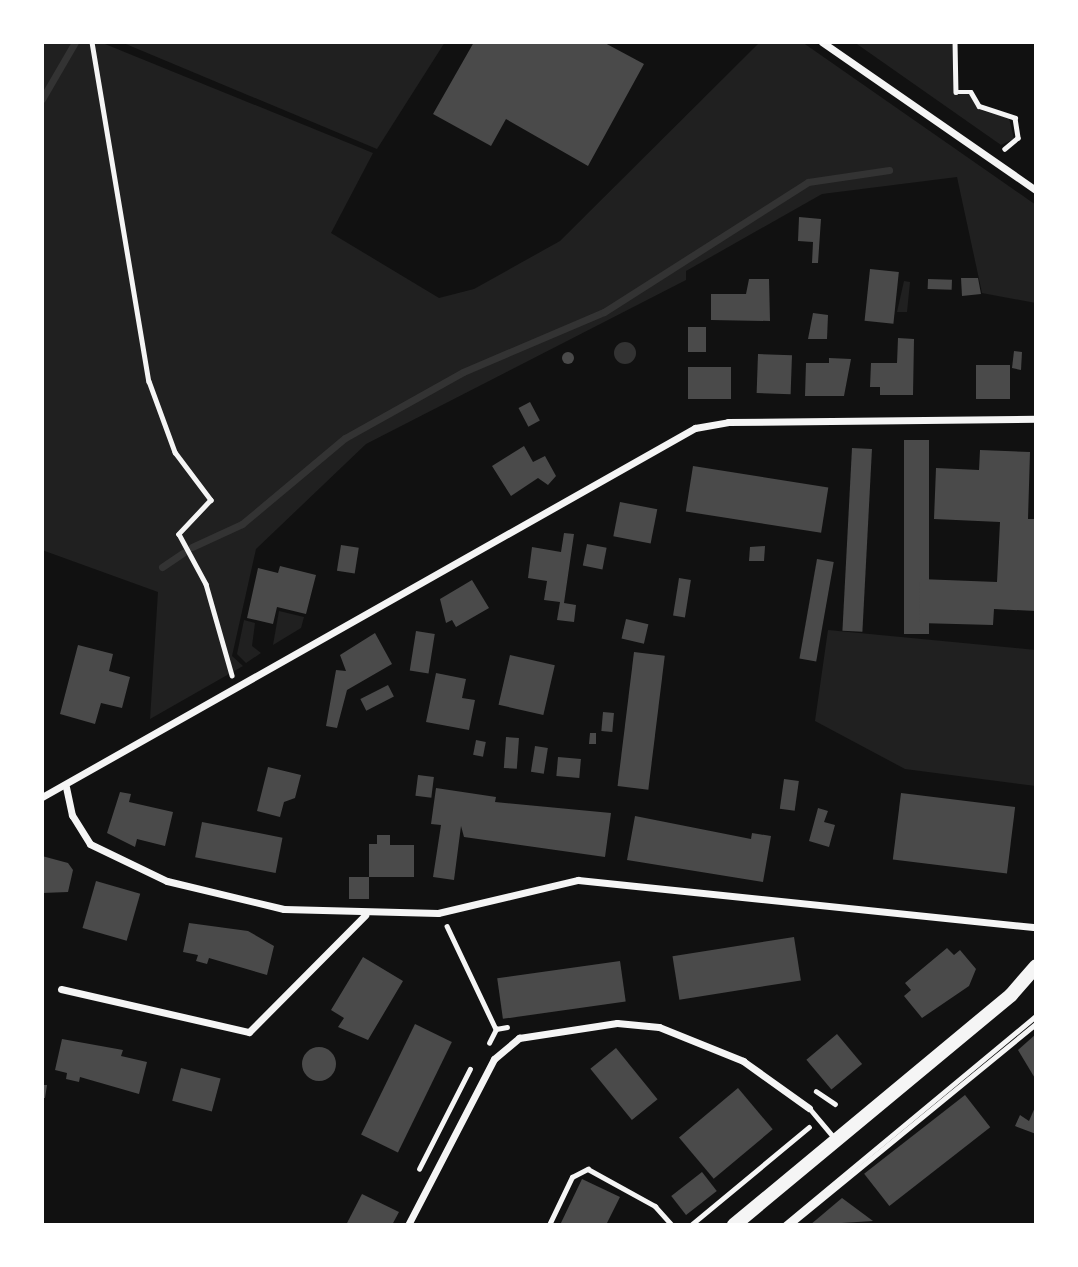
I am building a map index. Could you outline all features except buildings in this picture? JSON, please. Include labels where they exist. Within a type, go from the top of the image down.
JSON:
[{"type":"main road","points":[[734,1225],[837,1141],[1036,966]]},
{"type":"street","points":[[822,42],[1036,190]]},
{"type":"street","points":[[42,797],[66,787],[236,691],[695,428],[728,422],[1036,419]]},
{"type":"street","points":[[66,787],[80,835],[139,871],[267,906],[365,915],[439,913],[578,880],[1036,927]]},
{"type":"street","points":[[61,989],[250,1032],[365,915]]},
{"type":"street","points":[[408,1225],[494,1059],[519,1038],[617,1023],[659,1027],[743,1061],[809,1108]]},
{"type":"lane","points":[[809,1108],[837,1141]]},
{"type":"path","points":[[92,42],[149,381],[175,452],[211,500],[179,534],[206,584],[236,691]]},
{"type":"path","points":[[955,42],[956,92],[971,92],[979,106],[1009,113],[1019,127],[1014,145],[997,146]]},
{"type":"path","points":[[439,913],[466,954],[496,1029],[484,1052]]},
{"type":"path","points":[[784,1225],[1036,1016]]},
{"type":"path","points":[[790,1225],[1036,1024]]},
{"type":"path","points":[[496,1029],[514,1026]]},
{"type":"path","points":[[421,1181],[418,1161],[463,1074],[477,1064]]},
{"type":"path","points":[[804,1083],[835,1104]]},
{"type":"path","points":[[691,1225],[819,1118]]},
{"type":"path","points":[[549,1225],[572,1177],[588,1169],[655,1206],[672,1225]]},
{"type":"shaded area","points":[[42,42],[100,42],[373,153],[331,233],[439,298],[474,289],[560,241],[760,42],[802,42],[1036,205],[1036,303],[982,293],[957,177],[822,194],[686,271],[686,280],[366,444],[256,549],[232,656],[243,666],[150,719],[158,592],[42,550]]},
{"type":"shaded area","points":[[121,42],[445,42],[377,149]]},
{"type":"shaded area","points":[[854,42],[952,42],[954,94],[970,93],[983,111],[1009,118],[1014,139],[1001,145]]},
{"type":"shaded area","points":[[904,281],[910,282],[907,312],[897,312]]},
{"type":"shaded area","points":[[625,342],[633,345],[636,353],[633,361],[625,364],[617,361],[614,353],[617,345]]},
{"type":"shaded area","points":[[279,611],[304,617],[301,628],[273,645]]},
{"type":"shaded area","points":[[244,620],[255,623],[252,646],[261,653],[246,663],[237,654]]},
{"type":"shaded area","points":[[828,630],[1036,650],[1036,786],[905,769],[815,721]]},
{"type":"waterway","points":[[42,99],[75,42]]},
{"type":"waterway","points":[[192,547],[242,524],[345,438],[463,372],[604,312],[808,182],[889,170]]},
{"type":"waterway","points":[[162,567],[183,553]]}]
